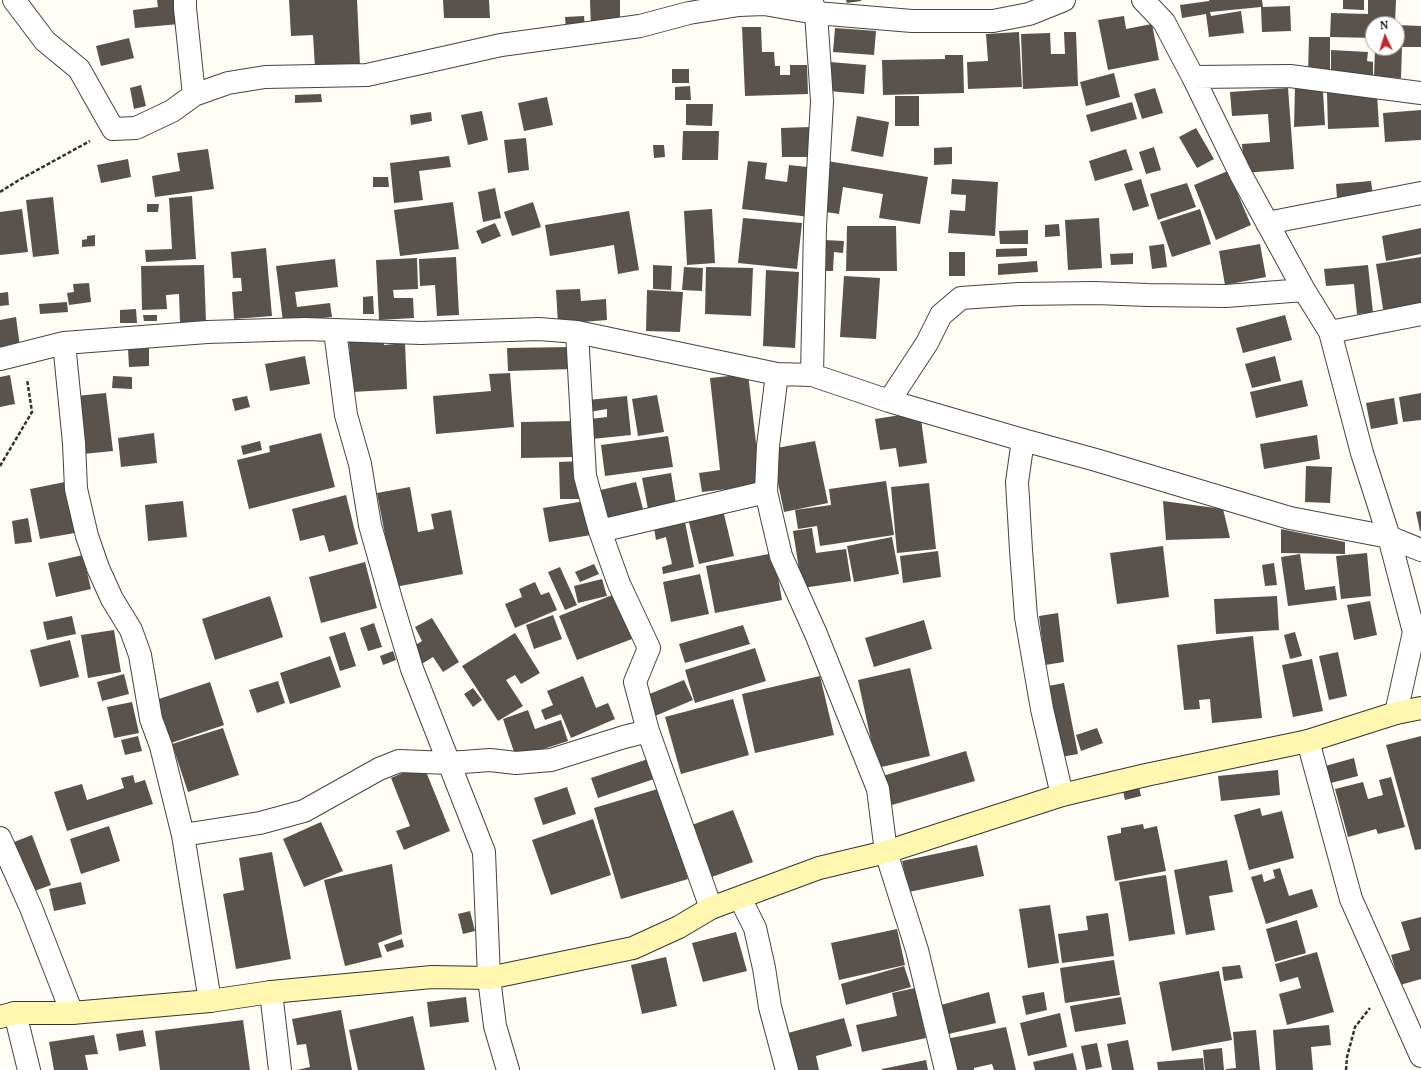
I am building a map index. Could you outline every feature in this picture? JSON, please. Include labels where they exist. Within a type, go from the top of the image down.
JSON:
[{"type":"street","points":[[14,0],[45,41],[80,69],[113,129],[136,128],[172,111],[194,95],[228,83],[265,77],[368,75],[501,45],[640,26],[690,13],[739,5],[764,4],[814,7],[912,21],[993,21],[1029,14],[1064,0]]},
{"type":"street","points":[[186,0],[185,8],[194,95]]},
{"type":"street","points":[[1143,0],[1164,22],[1194,77],[1241,175],[1304,290],[1330,332],[1362,453],[1389,537],[1414,632],[1396,713]]},
{"type":"street","points":[[812,375],[815,227],[822,101],[814,7]]},
{"type":"street","points":[[1194,77],[1290,76],[1421,93]]},
{"type":"street","points":[[1267,223],[1421,193]]},
{"type":"street","points":[[889,401],[927,343],[942,315],[961,298],[1019,294],[1095,293],[1148,296],[1226,296],[1304,290]]},
{"type":"street","points":[[1330,332],[1421,314]]},
{"type":"street","points":[[0,359],[64,343],[207,332],[305,329],[421,333],[539,329],[578,332],[777,374],[812,375],[889,401],[1096,460],[1290,518],[1389,537],[1421,550]]},
{"type":"street","points":[[335,331],[346,414],[360,464],[370,525],[412,669],[484,852],[489,978],[495,1026],[508,1070]]},
{"type":"street","points":[[578,332],[585,476],[600,531],[619,584],[649,648],[635,682],[648,731],[711,908]]},
{"type":"street","points":[[64,343],[74,443],[76,489],[87,536],[98,568],[112,599],[131,630],[140,655],[151,719],[161,746],[183,836],[210,1001]]},
{"type":"street","points":[[777,374],[768,446],[766,492],[781,556],[816,634],[878,789],[886,852],[917,950],[946,1070]]},
{"type":"street","points":[[1023,440],[1017,482],[1026,617],[1042,709],[1062,795]]},
{"type":"street","points":[[600,531],[766,492]]},
{"type":"street","points":[[29,1070],[8,1015],[72,1013],[210,1001],[271,992],[432,977],[489,978],[633,948],[679,927],[711,908],[819,868],[886,852],[1062,795],[1308,740],[1396,713],[1421,708]]},
{"type":"street","points":[[183,836],[260,824],[304,811],[379,770],[399,761],[449,762],[490,760],[516,763],[551,760],[648,731]]},
{"type":"street","points":[[1308,740],[1352,899],[1421,1056]]},
{"type":"street","points":[[0,838],[31,908],[72,1013]]},
{"type":"street","points":[[740,898],[755,928],[764,968],[770,1007],[787,1070]]},
{"type":"street","points":[[271,992],[280,1070]]},
{"type":"path","points":[[0,192],[18,180],[113,129]]},
{"type":"path","points":[[0,466],[32,412],[23,353]]},
{"type":"path","points":[[1346,1070],[1347,1057],[1355,1027],[1389,984]]},
{"type":"building","points":[[157,0],[177,0],[179,24],[135,28],[133,10],[158,7]]},
{"type":"building","points":[[289,0],[357,0],[360,65],[315,68],[313,35],[291,36]]},
{"type":"building","points":[[443,0],[489,0],[490,18],[444,18]]},
{"type":"building","points":[[590,0],[620,0],[620,27],[591,28]]},
{"type":"building","points":[[846,0],[861,0],[861,1],[847,3]]},
{"type":"building","points":[[1209,0],[1262,0],[1263,7],[1290,6],[1291,31],[1262,32],[1261,7],[1210,12],[1211,16],[1241,11],[1244,33],[1209,37],[1206,14],[1182,18],[1180,5],[1209,1],[1210,5]]},
{"type":"building","points":[[1343,0],[1364,0],[1364,10],[1343,9]]},
{"type":"building","points":[[1368,0],[1396,0],[1395,16],[1365,16],[1365,38],[1330,37],[1331,13],[1368,14]]},
{"type":"building","points":[[584,16],[585,28],[566,29],[565,17]]},
{"type":"building","points":[[1124,16],[1126,29],[1152,24],[1159,60],[1108,70],[1098,20]]},
{"type":"building","points":[[1405,25],[1421,26],[1421,47],[1405,47]]},
{"type":"building","points":[[742,27],[761,27],[762,52],[774,52],[775,66],[780,66],[780,75],[790,75],[790,65],[807,65],[808,94],[745,96]]},
{"type":"building","points":[[835,28],[876,31],[874,55],[833,52]]},
{"type":"building","points":[[1019,32],[1022,87],[968,89],[967,62],[988,61],[986,34]]},
{"type":"building","points":[[1064,32],[1076,32],[1078,86],[1023,89],[1021,34],[1050,33],[1051,54],[1065,54]]},
{"type":"building","points":[[1309,37],[1330,37],[1330,74],[1308,73]]},
{"type":"building","points":[[129,38],[134,58],[101,66],[96,46]]},
{"type":"building","points":[[1331,50],[1365,52],[1365,56],[1368,56],[1367,61],[1373,62],[1373,76],[1331,74]]},
{"type":"building","points":[[945,55],[963,55],[964,93],[883,95],[882,60],[945,59]]},
{"type":"building","points":[[1375,56],[1402,56],[1401,78],[1374,77]]},
{"type":"building","points":[[830,62],[866,65],[864,94],[828,91]]},
{"type":"building","points":[[672,69],[689,69],[689,83],[672,83]]},
{"type":"building","points":[[1114,73],[1120,97],[1086,106],[1080,82]]},
{"type":"building","points":[[141,85],[146,106],[134,109],[130,88]]},
{"type":"building","points":[[690,86],[691,100],[675,100],[675,87]]},
{"type":"building","points":[[1295,86],[1323,92],[1325,125],[1294,127]]},
{"type":"building","points":[[1155,88],[1163,113],[1142,119],[1134,94]]},
{"type":"building","points":[[1288,88],[1294,169],[1244,173],[1242,144],[1270,142],[1268,114],[1232,116],[1230,92]]},
{"type":"building","points":[[1327,93],[1377,93],[1379,127],[1328,129]]},
{"type":"building","points":[[321,94],[322,102],[295,103],[295,95]]},
{"type":"building","points":[[895,96],[919,96],[919,126],[895,126]]},
{"type":"building","points":[[547,97],[553,125],[524,131],[518,103]]},
{"type":"building","points":[[1132,102],[1137,119],[1091,132],[1086,115]]},
{"type":"building","points":[[686,104],[713,104],[712,126],[686,125]]},
{"type":"building","points":[[1421,110],[1421,140],[1385,142],[1383,113]]},
{"type":"building","points":[[482,111],[488,140],[468,145],[461,115]]},
{"type":"building","points":[[431,112],[432,121],[411,125],[410,115]]},
{"type":"building","points":[[857,116],[889,122],[883,157],[851,151]]},
{"type":"building","points":[[810,127],[811,157],[782,157],[781,128]]},
{"type":"building","points":[[1196,128],[1214,159],[1197,168],[1179,137]]},
{"type":"building","points":[[683,131],[719,131],[718,160],[682,160]]},
{"type":"building","points":[[526,138],[529,170],[508,173],[504,140]]},
{"type":"building","points":[[653,145],[664,145],[665,157],[654,158]]},
{"type":"building","points":[[952,147],[952,164],[934,165],[934,148]]},
{"type":"building","points":[[1154,147],[1161,170],[1146,174],[1139,152]]},
{"type":"building","points":[[208,149],[214,189],[155,197],[152,176],[180,171],[177,153]]},
{"type":"building","points":[[1126,149],[1133,170],[1095,181],[1089,161]]},
{"type":"building","points":[[449,156],[451,167],[419,171],[423,200],[394,203],[390,163]]},
{"type":"building","points":[[128,159],[131,177],[101,183],[97,165]]},
{"type":"building","points":[[748,161],[767,163],[765,179],[787,182],[789,165],[816,168],[810,217],[742,209]]},
{"type":"building","points":[[827,161],[928,177],[920,224],[879,218],[883,194],[843,187],[839,214],[819,211]]},
{"type":"building","points":[[1228,171],[1251,225],[1216,240],[1194,185]]},
{"type":"building","points":[[373,177],[388,177],[389,187],[373,187]]},
{"type":"building","points":[[952,179],[998,182],[995,236],[948,233],[950,210],[965,211],[966,195],[951,194]]},
{"type":"building","points":[[1141,179],[1149,206],[1133,211],[1124,184]]},
{"type":"building","points":[[1371,181],[1373,196],[1337,198],[1336,184]]},
{"type":"building","points":[[1187,183],[1196,207],[1158,220],[1150,194]]},
{"type":"building","points":[[495,188],[501,218],[483,222],[478,192]]},
{"type":"building","points":[[192,196],[196,259],[146,262],[145,250],[172,249],[169,198]]},
{"type":"building","points":[[53,197],[59,254],[33,257],[26,200]]},
{"type":"building","points":[[453,202],[459,249],[400,256],[394,210]]},
{"type":"building","points":[[533,202],[541,227],[512,236],[504,212]]},
{"type":"building","points":[[147,204],[159,204],[158,212],[147,212]]},
{"type":"building","points":[[22,209],[28,252],[0,255],[0,212]]},
{"type":"building","points":[[712,209],[715,263],[687,265],[684,211]]},
{"type":"building","points":[[1200,209],[1211,244],[1172,257],[1160,222]]},
{"type":"building","points":[[629,211],[639,270],[618,274],[614,245],[550,256],[545,225]]},
{"type":"building","points":[[743,218],[802,223],[797,269],[738,263]]},
{"type":"building","points":[[1099,218],[1102,268],[1068,270],[1065,220]]},
{"type":"building","points":[[495,223],[501,236],[482,244],[476,231]]},
{"type":"building","points":[[1059,224],[1060,236],[1045,237],[1045,225]]},
{"type":"building","points":[[847,226],[896,226],[897,271],[846,271]]},
{"type":"building","points":[[1421,228],[1421,254],[1386,261],[1382,236]]},
{"type":"building","points":[[1028,230],[1028,244],[1000,244],[999,231]]},
{"type":"building","points":[[95,235],[95,246],[82,247],[82,240],[87,239],[87,236]]},
{"type":"building","points":[[824,240],[844,241],[843,253],[834,252],[833,271],[822,271]]},
{"type":"building","points":[[1164,244],[1167,267],[1152,269],[1149,246]]},
{"type":"building","points":[[1260,244],[1266,277],[1225,285],[1219,251]]},
{"type":"building","points":[[266,248],[272,316],[234,319],[232,292],[242,291],[241,278],[233,278],[231,252]]},
{"type":"building","points":[[1027,248],[1027,256],[996,257],[996,249]]},
{"type":"building","points":[[949,252],[965,252],[965,276],[949,276]]},
{"type":"building","points":[[1133,253],[1133,264],[1111,265],[1110,254]]},
{"type":"building","points":[[456,257],[459,315],[437,316],[435,285],[420,286],[419,259]]},
{"type":"building","points":[[1421,257],[1421,309],[1384,315],[1376,264]]},
{"type":"building","points":[[417,258],[418,289],[393,290],[394,298],[413,298],[414,318],[379,320],[376,260]]},
{"type":"building","points":[[335,259],[338,287],[295,292],[297,307],[330,303],[332,317],[283,322],[276,266]]},
{"type":"building","points":[[1037,261],[1038,272],[998,275],[998,264]]},
{"type":"building","points":[[204,265],[206,322],[180,323],[179,294],[166,295],[167,309],[142,310],[141,266]]},
{"type":"building","points":[[653,265],[672,266],[671,290],[653,289]]},
{"type":"building","points":[[1368,265],[1373,313],[1357,314],[1354,284],[1326,286],[1324,269]]},
{"type":"building","points":[[684,267],[703,268],[702,291],[682,290]]},
{"type":"building","points":[[706,267],[753,268],[751,316],[705,314]]},
{"type":"building","points":[[766,270],[799,272],[795,348],[763,346]]},
{"type":"building","points":[[844,276],[880,278],[876,339],[840,337]]},
{"type":"building","points":[[89,283],[91,302],[69,305],[67,293],[74,292],[73,284]]},
{"type":"building","points":[[580,289],[581,301],[606,299],[607,320],[558,324],[556,290]]},
{"type":"building","points":[[647,290],[683,292],[680,332],[646,331]]},
{"type":"building","points":[[8,292],[9,305],[0,306],[0,293]]},
{"type":"building","points":[[373,296],[374,314],[363,314],[363,297]]},
{"type":"building","points":[[67,302],[68,312],[40,314],[39,304]]},
{"type":"building","points":[[136,309],[137,323],[120,323],[120,310]]},
{"type":"building","points":[[143,315],[157,315],[157,321],[144,321]]},
{"type":"building","points":[[1285,315],[1292,340],[1243,353],[1236,328]]},
{"type":"building","points":[[16,317],[20,347],[0,350],[0,320]]},
{"type":"building","points":[[384,339],[384,345],[405,343],[407,389],[352,392],[349,341]]},
{"type":"building","points":[[571,347],[572,369],[508,371],[507,348]]},
{"type":"building","points":[[149,348],[149,366],[129,367],[128,349]]},
{"type":"building","points":[[305,356],[310,384],[270,391],[265,364]]},
{"type":"building","points":[[1275,356],[1281,381],[1252,388],[1245,364]]},
{"type":"building","points":[[510,373],[514,427],[436,434],[433,396],[491,391],[489,374]]},
{"type":"building","points":[[748,374],[761,485],[702,492],[699,473],[720,470],[710,378]]},
{"type":"building","points":[[10,375],[15,404],[0,407],[0,377]]},
{"type":"building","points":[[113,376],[132,377],[132,389],[112,388]]},
{"type":"building","points":[[1302,380],[1308,406],[1256,418],[1250,392]]},
{"type":"building","points":[[106,393],[113,451],[83,454],[76,396]]},
{"type":"building","points":[[1421,393],[1421,420],[1403,422],[1399,397]]},
{"type":"building","points":[[657,395],[664,432],[638,436],[632,399]]},
{"type":"building","points":[[247,396],[250,407],[235,411],[232,399]]},
{"type":"building","points":[[627,396],[631,435],[592,439],[590,419],[607,417],[607,409],[589,412],[588,400]]},
{"type":"building","points":[[1394,398],[1398,424],[1371,429],[1366,403]]},
{"type":"building","points":[[920,412],[927,463],[899,467],[896,448],[880,450],[875,419]]},
{"type":"building","points":[[575,421],[576,457],[521,458],[521,422]]},
{"type":"building","points":[[154,433],[157,463],[121,467],[118,438]]},
{"type":"building","points":[[321,433],[335,487],[249,509],[237,460],[270,452],[269,446]]},
{"type":"building","points":[[1317,435],[1320,459],[1264,469],[1260,444]]},
{"type":"building","points":[[668,436],[673,467],[605,476],[601,445]]},
{"type":"building","points":[[260,441],[262,450],[243,455],[241,446]]},
{"type":"building","points":[[815,441],[828,503],[784,512],[771,449]]},
{"type":"building","points":[[582,461],[583,499],[560,499],[559,462]]},
{"type":"building","points":[[1306,466],[1332,467],[1330,503],[1305,502]]},
{"type":"building","points":[[671,473],[676,504],[648,509],[642,478]]},
{"type":"building","points":[[886,481],[894,535],[820,546],[817,526],[798,529],[795,510],[831,505],[829,489]]},
{"type":"building","points":[[65,482],[75,533],[40,539],[30,489]]},
{"type":"building","points":[[636,482],[644,513],[604,523],[596,491]]},
{"type":"building","points":[[929,483],[936,549],[897,553],[891,487]]},
{"type":"building","points":[[410,487],[418,532],[434,529],[431,514],[451,510],[463,574],[395,587],[377,493]]},
{"type":"building","points":[[346,495],[358,544],[329,552],[324,535],[300,541],[292,509]]},
{"type":"building","points":[[183,501],[187,537],[148,541],[145,505]]},
{"type":"building","points":[[585,501],[591,535],[549,542],[543,508]]},
{"type":"building","points":[[1163,501],[1223,509],[1230,538],[1166,540]]},
{"type":"building","points":[[723,510],[734,556],[699,564],[688,518]]},
{"type":"building","points":[[1421,511],[1421,531],[1420,531],[1416,512]]},
{"type":"building","points":[[684,517],[694,567],[663,574],[662,567],[672,564],[666,537],[656,540],[653,523]]},
{"type":"building","points":[[28,518],[32,542],[15,544],[12,521]]},
{"type":"building","points":[[812,528],[816,553],[846,549],[851,581],[802,588],[793,531]]},
{"type":"building","points":[[1281,529],[1345,542],[1345,554],[1281,553]]},
{"type":"building","points":[[892,537],[899,574],[854,582],[847,546]]},
{"type":"building","points":[[1163,546],[1169,597],[1117,604],[1110,553]]},
{"type":"building","points":[[938,551],[941,577],[903,583],[900,556]]},
{"type":"building","points":[[774,553],[782,600],[715,613],[706,566]]},
{"type":"building","points":[[1367,553],[1371,596],[1341,599],[1336,556]]},
{"type":"building","points":[[1300,554],[1305,590],[1335,586],[1337,600],[1288,606],[1281,557]]},
{"type":"building","points":[[83,555],[91,589],[56,597],[48,563]]},
{"type":"building","points":[[365,562],[377,608],[321,623],[309,577]]},
{"type":"building","points":[[1274,563],[1277,585],[1265,586],[1262,565]]},
{"type":"building","points":[[594,564],[599,574],[580,582],[575,572]]},
{"type":"building","points":[[560,567],[577,605],[565,610],[548,572]]},
{"type":"building","points":[[700,574],[709,614],[671,622],[663,582]]},
{"type":"building","points":[[602,579],[607,596],[578,603],[574,586]]},
{"type":"building","points":[[535,582],[541,595],[549,592],[557,610],[515,628],[505,604],[522,597],[519,589]]},
{"type":"building","points":[[615,594],[632,639],[577,660],[559,616]]},
{"type":"building","points":[[270,596],[283,637],[215,660],[202,619]]},
{"type":"building","points":[[1277,596],[1279,630],[1216,634],[1214,599]]},
{"type":"building","points":[[1370,601],[1377,635],[1354,640],[1347,605]]},
{"type":"building","points":[[1058,613],[1064,662],[1045,665],[1039,616]]},
{"type":"building","points":[[553,615],[562,639],[534,649],[526,625]]},
{"type":"building","points":[[72,616],[76,634],[47,640],[43,622]]},
{"type":"building","points":[[432,618],[459,662],[443,672],[433,657],[420,665],[411,648],[422,641],[415,627]]},
{"type":"building","points":[[924,620],[932,649],[874,667],[865,638]]},
{"type":"building","points":[[374,623],[382,647],[368,651],[360,628]]},
{"type":"building","points":[[743,625],[750,644],[685,663],[679,644]]},
{"type":"building","points":[[114,630],[121,672],[88,678],[81,635]]},
{"type":"building","points":[[345,632],[356,666],[340,671],[329,637]]},
{"type":"building","points":[[1295,632],[1302,656],[1290,659],[1284,635]]},
{"type":"building","points":[[515,633],[540,673],[521,684],[515,675],[506,680],[523,706],[498,721],[462,666]]},
{"type":"building","points":[[1253,636],[1262,718],[1212,723],[1210,699],[1199,700],[1200,709],[1184,710],[1177,645]]},
{"type":"building","points":[[70,640],[79,677],[40,687],[30,650]]},
{"type":"building","points":[[755,648],[766,681],[695,703],[685,670]]},
{"type":"building","points":[[393,651],[396,660],[383,665],[380,656]]},
{"type":"building","points":[[1338,652],[1347,696],[1329,700],[1319,656]]},
{"type":"building","points":[[330,656],[341,687],[290,704],[280,673]]},
{"type":"building","points":[[1312,659],[1323,711],[1293,717],[1282,665]]},
{"type":"building","points":[[910,668],[930,756],[877,768],[858,680]]},
{"type":"building","points":[[124,674],[129,694],[102,701],[97,682]]},
{"type":"building","points":[[583,676],[596,708],[608,703],[615,719],[571,738],[561,714],[545,720],[541,710],[553,705],[547,691]]},
{"type":"building","points":[[820,676],[834,735],[755,753],[742,694]]},
{"type":"building","points":[[684,680],[693,700],[655,716],[647,695]]},
{"type":"building","points":[[278,681],[285,703],[257,713],[249,690]]},
{"type":"building","points":[[210,682],[224,725],[171,743],[156,700]]},
{"type":"building","points":[[1064,683],[1078,754],[1061,757],[1048,686]]},
{"type":"building","points":[[473,688],[482,700],[473,707],[464,694]]},
{"type":"building","points":[[733,699],[749,755],[681,774],[665,717]]},
{"type":"building","points":[[132,702],[139,733],[114,738],[107,707]]},
{"type":"building","points":[[528,710],[535,729],[561,720],[568,741],[516,758],[503,719]]},
{"type":"building","points":[[223,728],[239,775],[188,792],[172,744]]},
{"type":"building","points":[[1097,728],[1103,743],[1081,751],[1076,735]]},
{"type":"building","points":[[138,736],[142,751],[125,755],[121,740]]},
{"type":"building","points":[[1421,736],[1421,849],[1415,850],[1386,745]]},
{"type":"building","points":[[966,751],[975,781],[885,807],[876,778]]},
{"type":"building","points":[[1354,758],[1358,776],[1323,785],[1318,768]]},
{"type":"building","points":[[648,759],[654,779],[598,798],[591,778]]},
{"type":"building","points":[[423,764],[450,831],[404,850],[396,831],[410,826],[391,778]]},
{"type":"building","points":[[1278,770],[1280,795],[1221,801],[1218,776]]},
{"type":"building","points":[[133,775],[135,783],[145,780],[153,804],[67,831],[54,792],[82,784],[87,800],[124,788],[121,778]]},
{"type":"building","points":[[1391,777],[1405,827],[1378,834],[1376,829],[1348,837],[1335,789],[1363,782],[1368,799],[1383,795],[1379,780]]},
{"type":"building","points":[[567,787],[576,814],[543,825],[534,798]]},
{"type":"building","points":[[1139,787],[1141,796],[1125,800],[1123,791]]},
{"type":"building","points":[[661,788],[688,879],[621,899],[594,808]]},
{"type":"building","points":[[1260,808],[1262,816],[1282,811],[1294,858],[1249,870],[1234,815]]},
{"type":"building","points":[[733,810],[753,862],[709,878],[689,826]]},
{"type":"building","points":[[593,819],[611,875],[551,895],[532,840]]},
{"type":"building","points":[[321,822],[343,871],[304,887],[283,839]]},
{"type":"building","points":[[1143,824],[1144,829],[1157,826],[1166,871],[1115,881],[1107,836],[1121,833],[1121,828]]},
{"type":"building","points":[[109,826],[120,861],[81,874],[70,839]]},
{"type":"building","points":[[32,835],[51,885],[29,893],[9,844]]},
{"type":"building","points":[[977,845],[984,876],[909,892],[902,861]]},
{"type":"building","points":[[272,852],[291,959],[236,969],[223,894],[244,890],[239,858]]},
{"type":"building","points":[[1227,860],[1233,892],[1209,896],[1215,930],[1186,935],[1174,870]]},
{"type":"building","points":[[392,864],[402,934],[378,943],[382,957],[345,966],[324,880]]},
{"type":"building","points":[[1280,868],[1289,896],[1312,889],[1318,907],[1266,924],[1251,877],[1262,874],[1264,882],[1275,878],[1273,870]]},
{"type":"building","points":[[1166,875],[1175,934],[1129,941],[1119,882]]},
{"type":"building","points":[[81,882],[86,904],[54,911],[49,889]]},
{"type":"building","points":[[1050,905],[1059,963],[1028,968],[1019,909]]},
{"type":"building","points":[[470,911],[475,931],[463,934],[458,914]]},
{"type":"building","points":[[1108,913],[1114,956],[1062,963],[1058,934],[1088,930],[1086,916]]},
{"type":"building","points":[[1421,917],[1421,979],[1400,985],[1391,955],[1410,950],[1401,922]]},
{"type":"building","points":[[1297,920],[1306,953],[1275,962],[1266,929]]},
{"type":"building","points":[[897,929],[905,965],[839,980],[831,943]]},
{"type":"building","points":[[736,932],[747,971],[703,982],[692,943]]},
{"type":"building","points":[[402,939],[404,947],[387,952],[384,945]]},
{"type":"building","points":[[1317,952],[1334,1012],[1287,1025],[1279,994],[1301,988],[1298,977],[1280,982],[1275,964]]},
{"type":"building","points":[[666,957],[677,1006],[642,1014],[631,965]]},
{"type":"building","points":[[1114,960],[1120,995],[1065,1003],[1060,968]]},
{"type":"building","points":[[1240,965],[1243,978],[1224,981],[1222,967]]},
{"type":"building","points":[[904,966],[911,987],[846,1005],[841,984]]},
{"type":"building","points":[[1219,971],[1232,1040],[1172,1051],[1159,982]]},
{"type":"building","points":[[915,988],[926,1038],[862,1052],[856,1025],[897,1016],[892,993]]},
{"type":"building","points":[[989,992],[996,1023],[944,1035],[937,1006]]},
{"type":"building","points":[[1044,992],[1047,1010],[1026,1015],[1022,996]]},
{"type":"building","points":[[466,997],[469,1022],[430,1027],[427,1002]]},
{"type":"building","points":[[1121,997],[1126,1024],[1075,1032],[1070,1006]]},
{"type":"building","points":[[341,1010],[352,1070],[297,1070],[310,1067],[306,1044],[297,1045],[292,1019]]},
{"type":"building","points":[[1060,1013],[1067,1047],[1028,1056],[1020,1023]]},
{"type":"building","points":[[413,1016],[425,1070],[358,1070],[349,1030]]},
{"type":"building","points":[[844,1018],[852,1046],[816,1056],[819,1070],[794,1070],[784,1034]]},
{"type":"building","points":[[243,1020],[250,1070],[160,1070],[155,1031]]},
{"type":"building","points":[[1329,1025],[1331,1045],[1311,1047],[1313,1070],[1276,1070],[1273,1030]]},
{"type":"building","points":[[1006,1027],[1016,1070],[994,1070],[992,1064],[974,1068],[974,1070],[953,1070],[946,1039]]},
{"type":"building","points":[[143,1030],[146,1046],[119,1051],[116,1034]]},
{"type":"building","points":[[1256,1030],[1260,1070],[1226,1070],[1236,1068],[1233,1032]]},
{"type":"building","points":[[94,1035],[98,1054],[85,1055],[88,1070],[54,1070],[49,1042]]},
{"type":"building","points":[[1128,1040],[1134,1070],[1112,1070],[1107,1044]]},
{"type":"building","points":[[1097,1043],[1102,1067],[1086,1070],[1081,1046]]},
{"type":"building","points":[[1222,1048],[1224,1070],[1205,1070],[1203,1050]]},
{"type":"building","points":[[1073,1053],[1077,1070],[1035,1070],[1033,1062]]},
{"type":"building","points":[[1203,1058],[1204,1070],[1158,1070],[1157,1062]]},
{"type":"building","points":[[926,1060],[928,1070],[882,1070],[882,1069]]}]
